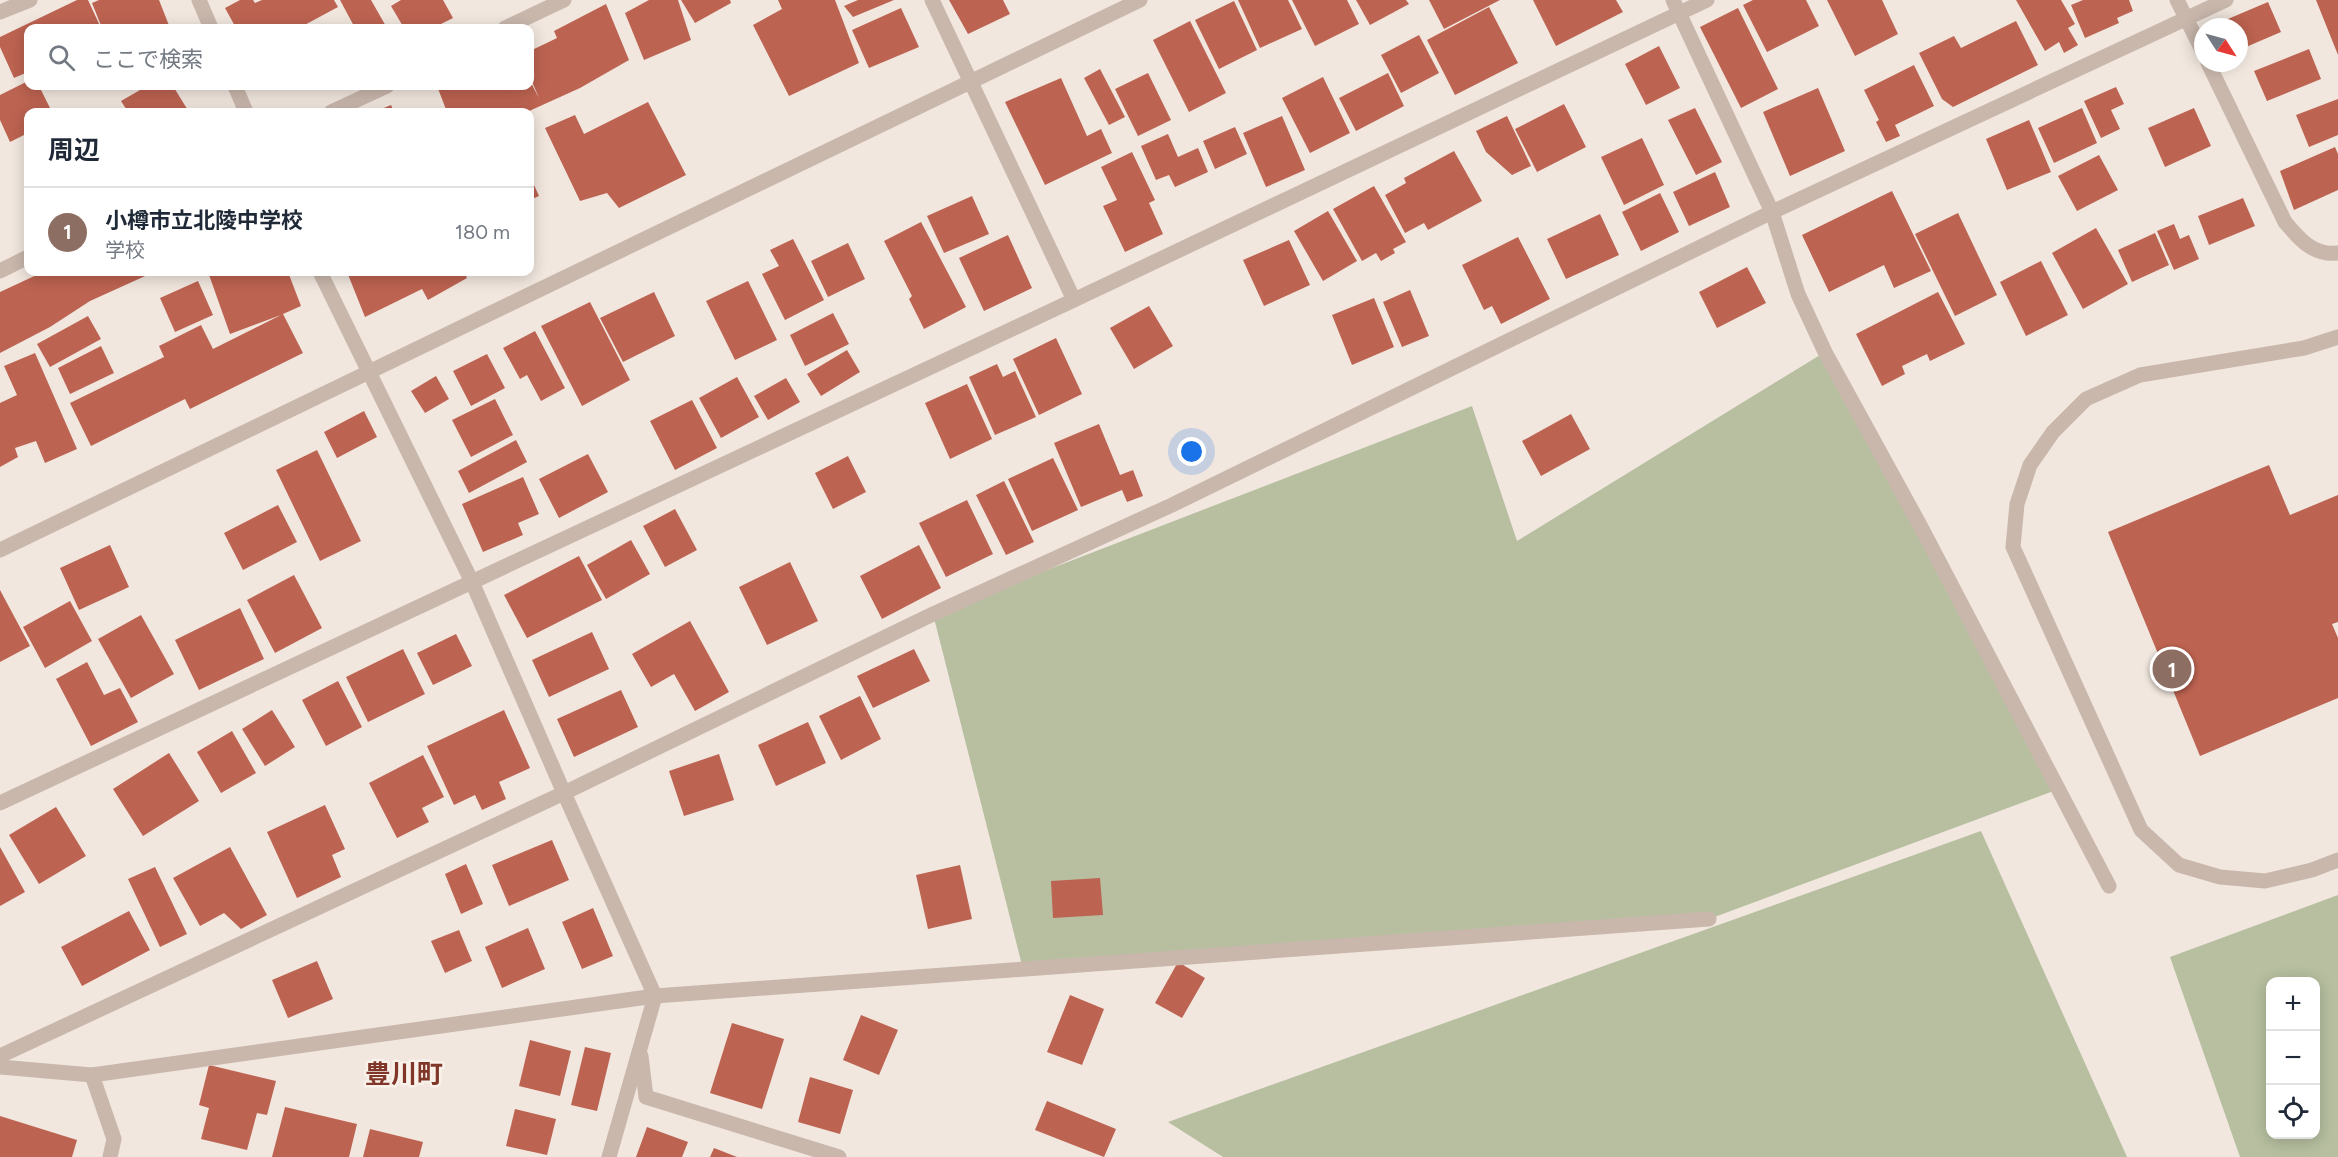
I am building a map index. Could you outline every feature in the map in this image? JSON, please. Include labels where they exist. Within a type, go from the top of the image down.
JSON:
[{"type":"street","points":[[0,12],[30,0]]},
{"type":"street","points":[[199,0],[209,24]]},
{"type":"street","points":[[513,24],[564,0]]},
{"type":"street","points":[[932,0],[1074,300]]},
{"type":"street","points":[[0,550],[1140,0]]},
{"type":"street","points":[[0,803],[1074,300],[1676,7],[1707,0]]},
{"type":"street","points":[[2178,0],[2194,33]]},
{"type":"street","points":[[0,1056],[564,793],[933,614],[1183,500],[1772,212],[2226,0]]},
{"type":"street","points":[[1676,7],[1772,212],[1798,294],[1825,352],[2109,886]]},
{"type":"street","points":[[2212,72],[2285,222],[2302,243],[2325,254],[2338,253]]},
{"type":"street","points":[[237,90],[244,108]]},
{"type":"street","points":[[340,108],[378,90]]},
{"type":"street","points":[[0,271],[24,259]]},
{"type":"street","points":[[322,276],[472,582],[655,996],[609,1157]]},
{"type":"street","points":[[2338,337],[2304,348],[2140,375],[2086,399],[2053,432],[2030,465],[2017,504],[2013,547],[2141,830],[2179,865],[2220,877],[2265,881],[2338,861]]},
{"type":"street","points":[[0,1067],[92,1075],[655,996],[1709,919]]},
{"type":"street","points":[[640,1047],[646,1097],[839,1157]]},
{"type":"street","points":[[92,1075],[114,1139],[110,1157]]},
{"type":"green space","points":[[1825,352],[2059,789],[1709,919],[1023,969],[933,614],[1472,406],[1517,541]]},
{"type":"green space","points":[[1981,831],[2127,1157],[1223,1157],[1168,1122]]},
{"type":"green space","points":[[2338,895],[2338,1157],[2240,1157],[2170,957]]},
{"type":"building","points":[[77,0],[88,0],[99,24],[27,24]]},
{"type":"building","points":[[99,0],[159,0],[168,24],[100,24],[92,3]]},
{"type":"building","points":[[240,0],[253,0],[255,3],[262,0],[334,0],[338,7],[306,24],[234,24],[225,8]]},
{"type":"building","points":[[340,0],[371,0],[385,24],[353,24]]},
{"type":"building","points":[[401,0],[443,0],[453,18],[441,24],[402,24],[391,6]]},
{"type":"building","points":[[649,0],[678,0],[691,40],[644,60],[625,13]]},
{"type":"building","points":[[681,0],[730,0],[731,3],[695,23]]},
{"type":"building","points":[[778,0],[835,0],[859,63],[789,96],[753,25],[782,9]]},
{"type":"building","points":[[858,0],[894,0],[853,17],[844,6]]},
{"type":"building","points":[[949,0],[1003,0],[1010,14],[968,34]]},
{"type":"building","points":[[1238,0],[1288,0],[1302,29],[1260,48]]},
{"type":"building","points":[[1292,0],[1347,0],[1359,24],[1315,46]]},
{"type":"building","points":[[1356,0],[1406,0],[1409,4],[1370,25]]},
{"type":"building","points":[[1429,0],[1500,0],[1444,29]]},
{"type":"building","points":[[1533,0],[1616,0],[1623,12],[1556,46]]},
{"type":"building","points":[[1753,0],[1806,0],[1819,26],[1767,52],[1743,5]]},
{"type":"building","points":[[1827,0],[1882,0],[1898,34],[1855,56]]},
{"type":"building","points":[[2016,0],[2061,0],[2075,24],[2068,28],[2078,45],[2064,53],[2059,42],[2045,51]]},
{"type":"building","points":[[2083,0],[2129,0],[2133,11],[2117,18],[2119,23],[2085,38],[2071,5]]},
{"type":"building","points":[[2316,0],[2338,0],[2338,55]]},
{"type":"building","points":[[1234,1],[1257,50],[1219,69],[1195,20]]},
{"type":"building","points":[[2268,2],[2281,32],[2248,46],[2248,18],[2230,18]]},
{"type":"building","points":[[606,4],[629,60],[580,88],[534,109],[445,108],[439,90],[534,89],[539,98],[534,86],[534,49],[557,38],[554,31]]},
{"type":"building","points":[[1489,7],[1518,63],[1455,95],[1427,40]]},
{"type":"building","points":[[901,8],[919,47],[869,68],[852,30]]},
{"type":"building","points":[[1738,8],[1778,89],[1741,108],[1700,27]]},
{"type":"building","points":[[1190,21],[1226,93],[1189,112],[1153,40]]},
{"type":"building","points":[[2016,21],[2038,65],[1953,107],[1942,99],[1919,53],[1954,36],[1961,48]]},
{"type":"building","points":[[24,25],[24,74],[14,78],[0,47],[0,37]]},
{"type":"building","points":[[1419,35],[1439,73],[1401,93],[1381,55]]},
{"type":"building","points":[[1659,46],[1680,88],[1646,105],[1625,64]]},
{"type":"building","points":[[2309,49],[2321,79],[2267,101],[2254,71]]},
{"type":"building","points":[[1914,65],[1934,106],[1895,125],[1900,136],[1886,142],[1876,122],[1879,120],[1864,90]]},
{"type":"building","points":[[1100,69],[1125,117],[1109,125],[1084,78]]},
{"type":"building","points":[[1148,73],[1171,120],[1138,136],[1115,89]]},
{"type":"building","points":[[1388,73],[1404,106],[1356,131],[1339,98]]},
{"type":"building","points":[[1323,77],[1350,133],[1310,153],[1282,98]]},
{"type":"building","points":[[1061,78],[1087,136],[1101,129],[1112,153],[1045,185],[1005,102]]},
{"type":"building","points":[[24,83],[24,90],[41,90],[50,108],[24,108],[24,135],[10,142],[0,120],[0,95]]},
{"type":"building","points":[[2116,87],[2124,104],[2111,110],[2120,129],[2101,138],[2084,101]]},
{"type":"building","points":[[1818,88],[1845,151],[1790,176],[1763,112]]},
{"type":"building","points":[[140,90],[175,90],[187,108],[125,108],[121,101]]},
{"type":"building","points":[[2338,99],[2338,135],[2309,147],[2296,115]]},
{"type":"building","points":[[648,102],[686,175],[619,208],[607,193],[580,201],[545,128],[575,115],[584,134]]},
{"type":"building","points":[[1564,104],[1586,147],[1537,172],[1515,129]]},
{"type":"building","points":[[1695,108],[1722,162],[1696,175],[1668,120]]},
{"type":"building","points":[[2082,108],[2097,143],[2054,163],[2038,128]]},
{"type":"building","points":[[2194,108],[2211,146],[2165,167],[2148,128]]},
{"type":"building","points":[[1282,116],[1305,170],[1266,187],[1243,133]]},
{"type":"building","points":[[1507,116],[1531,166],[1512,175],[1486,152],[1476,131]]},
{"type":"building","points":[[2029,120],[2051,172],[2007,190],[1986,139]]},
{"type":"building","points":[[1235,127],[1247,154],[1215,169],[1203,141]]},
{"type":"building","points":[[1168,134],[1178,157],[1198,148],[1208,172],[1175,187],[1169,175],[1156,180],[1141,146]]},
{"type":"building","points":[[1642,138],[1664,185],[1624,205],[1601,157]]},
{"type":"building","points":[[2335,147],[2338,154],[2338,190],[2294,210],[2280,171]]},
{"type":"building","points":[[1454,151],[1482,201],[1428,230],[1424,223],[1405,233],[1385,195],[1406,183],[1404,178]]},
{"type":"building","points":[[1132,152],[1155,200],[1149,203],[1163,234],[1125,252],[1103,206],[1117,200],[1101,167]]},
{"type":"building","points":[[2099,155],[2118,190],[2077,211],[2058,176]]},
{"type":"building","points":[[1715,172],[1730,207],[1689,226],[1673,192]]},
{"type":"building","points":[[534,185],[539,196],[534,198]]},
{"type":"building","points":[[1374,186],[1406,242],[1393,249],[1395,253],[1381,261],[1376,253],[1362,261],[1333,209]]},
{"type":"building","points":[[1892,191],[1931,271],[1894,288],[1884,265],[1829,292],[1802,235]]},
{"type":"building","points":[[1660,193],[1679,232],[1641,251],[1622,212]]},
{"type":"building","points":[[972,196],[989,234],[944,253],[927,216]]},
{"type":"building","points":[[2243,198],[2255,226],[2209,245],[2198,216]]},
{"type":"building","points":[[1328,211],[1357,261],[1323,281],[1294,231]]},
{"type":"building","points":[[1958,213],[1997,295],[1955,316],[1915,234]]},
{"type":"building","points":[[1600,214],[1619,255],[1566,279],[1547,239]]},
{"type":"building","points":[[921,222],[966,307],[924,329],[909,299],[912,296],[884,241]]},
{"type":"building","points":[[2174,224],[2180,239],[2189,235],[2199,259],[2174,270],[2157,231]]},
{"type":"building","points":[[2096,228],[2128,284],[2083,309],[2052,253]]},
{"type":"building","points":[[2155,233],[2169,265],[2132,282],[2118,250]]},
{"type":"building","points":[[1008,235],[1032,288],[984,311],[959,258]]},
{"type":"building","points":[[1518,237],[1550,299],[1501,324],[1492,306],[1484,310],[1462,265]]},
{"type":"building","points":[[793,239],[824,300],[785,320],[762,274],[779,266],[770,250]]},
{"type":"building","points":[[1289,240],[1310,285],[1264,306],[1243,260]]},
{"type":"building","points":[[848,243],[865,279],[828,297],[811,261]]},
{"type":"building","points":[[2041,261],[2068,315],[2026,336],[2000,282]]},
{"type":"building","points":[[1747,267],[1766,303],[1717,328],[1699,292]]},
{"type":"building","points":[[34,276],[145,276],[90,301],[50,327],[0,353],[0,292]]},
{"type":"building","points":[[209,276],[290,276],[301,306],[283,314],[303,353],[190,409],[185,399],[91,446],[70,403],[164,357],[159,346],[201,325],[213,349],[281,315],[230,334]]},
{"type":"building","points":[[349,276],[466,276],[467,278],[428,300],[422,289],[365,317]]},
{"type":"building","points":[[198,281],[213,315],[175,332],[160,298]]},
{"type":"building","points":[[748,281],[777,340],[735,360],[706,301]]},
{"type":"building","points":[[1410,290],[1429,336],[1402,347],[1383,302]]},
{"type":"building","points":[[654,292],[675,336],[623,362],[600,318]]},
{"type":"building","points":[[1938,292],[1965,344],[1930,361],[1927,354],[1902,366],[1905,374],[1882,386],[1856,334]]},
{"type":"building","points":[[1374,298],[1394,347],[1352,365],[1332,315]]},
{"type":"building","points":[[590,302],[630,380],[582,406],[541,326]]},
{"type":"building","points":[[1149,306],[1173,346],[1134,369],[1110,328]]},
{"type":"building","points":[[833,313],[849,344],[805,366],[790,335]]},
{"type":"building","points":[[88,316],[101,339],[50,367],[37,344]]},
{"type":"building","points":[[535,331],[565,388],[541,401],[527,375],[520,379],[503,348]]},
{"type":"building","points":[[1056,338],[1082,394],[1039,415],[1013,359]]},
{"type":"building","points":[[101,346],[114,373],[70,394],[58,368]]},
{"type":"building","points":[[847,350],[860,372],[821,396],[807,374]]},
{"type":"building","points":[[35,353],[77,449],[45,463],[36,441],[15,448],[18,457],[0,467],[0,403],[17,395],[4,366]]},
{"type":"building","points":[[487,354],[505,388],[471,406],[453,371]]},
{"type":"building","points":[[997,364],[1003,377],[1015,371],[1036,417],[995,435],[969,377]]},
{"type":"building","points":[[436,376],[449,399],[425,413],[411,391]]},
{"type":"building","points":[[737,377],[759,417],[721,438],[699,398]]},
{"type":"building","points":[[786,378],[800,402],[768,420],[754,396]]},
{"type":"building","points":[[967,384],[992,439],[950,459],[925,403]]},
{"type":"building","points":[[495,399],[513,435],[471,457],[452,420]]},
{"type":"building","points":[[692,400],[717,448],[675,470],[650,421]]},
{"type":"building","points":[[364,411],[377,437],[337,458],[324,432]]},
{"type":"building","points":[[1571,414],[1590,449],[1541,476],[1522,441]]},
{"type":"building","points":[[1099,424],[1120,475],[1133,470],[1143,496],[1127,502],[1122,490],[1081,507],[1054,443]]},
{"type":"building","points":[[516,440],[527,462],[469,493],[458,471]]},
{"type":"building","points":[[317,450],[361,541],[320,561],[276,470]]},
{"type":"building","points":[[588,454],[608,492],[559,518],[539,479]]},
{"type":"building","points":[[848,456],[866,492],[833,509],[815,473]]},
{"type":"building","points":[[1053,458],[1078,510],[1032,531],[1008,479]]},
{"type":"building","points":[[2269,465],[2290,515],[2338,495],[2338,622],[2332,624],[2338,638],[2338,698],[2200,756],[2108,532]]},
{"type":"building","points":[[523,477],[539,514],[518,523],[523,535],[483,552],[462,504]]},
{"type":"building","points":[[1004,481],[1034,542],[1006,555],[976,495]]},
{"type":"building","points":[[967,500],[993,554],[946,577],[919,523]]},
{"type":"building","points":[[278,505],[297,542],[243,570],[224,533]]},
{"type":"building","points":[[675,509],[697,550],[665,567],[643,526]]},
{"type":"building","points":[[631,540],[650,574],[606,599],[587,565]]},
{"type":"building","points":[[110,545],[129,587],[79,610],[60,568]]},
{"type":"building","points":[[919,545],[941,588],[882,619],[860,576]]},
{"type":"building","points":[[579,556],[602,600],[527,638],[504,595]]},
{"type":"building","points":[[790,562],[818,621],[767,645],[739,587]]},
{"type":"building","points":[[294,575],[322,628],[275,653],[247,600]]},
{"type":"building","points":[[0,590],[30,646],[0,662]]},
{"type":"building","points":[[70,601],[92,641],[45,668],[23,627]]},
{"type":"building","points":[[240,608],[264,659],[199,690],[175,640]]},
{"type":"building","points":[[141,615],[174,674],[131,698],[98,639]]},
{"type":"building","points":[[690,621],[729,692],[695,711],[674,674],[651,687],[632,654]]},
{"type":"building","points":[[592,632],[609,669],[549,697],[532,660]]},
{"type":"building","points":[[456,634],[472,666],[433,685],[417,653]]},
{"type":"building","points":[[403,649],[425,694],[368,722],[346,677]]},
{"type":"building","points":[[914,649],[930,681],[873,708],[857,676]]},
{"type":"building","points":[[87,662],[104,695],[120,688],[138,722],[91,746],[56,679]]},
{"type":"building","points":[[338,681],[362,727],[326,746],[302,700]]},
{"type":"building","points":[[621,690],[638,727],[574,757],[557,719]]},
{"type":"building","points":[[860,696],[881,739],[841,760],[819,716]]},
{"type":"building","points":[[272,710],[295,747],[265,766],[242,729]]},
{"type":"building","points":[[504,710],[530,768],[499,782],[506,799],[482,810],[475,795],[454,805],[427,746]]},
{"type":"building","points":[[808,722],[826,763],[776,786],[758,745]]},
{"type":"building","points":[[232,731],[256,773],[221,793],[197,752]]},
{"type":"building","points":[[169,753],[199,801],[143,836],[113,789]]},
{"type":"building","points":[[719,754],[734,800],[684,816],[669,771]]},
{"type":"building","points":[[423,755],[444,797],[422,808],[429,822],[397,838],[369,783]]},
{"type":"building","points":[[325,805],[345,849],[332,855],[341,877],[297,898],[267,832]]},
{"type":"building","points":[[56,807],[86,856],[39,884],[9,835]]},
{"type":"building","points":[[552,840],[569,880],[509,906],[492,865]]},
{"type":"building","points":[[0,847],[25,892],[0,906]]},
{"type":"building","points":[[230,847],[267,915],[241,929],[224,913],[200,926],[173,878]]},
{"type":"building","points":[[466,864],[483,904],[461,914],[445,874]]},
{"type":"building","points":[[960,865],[972,919],[928,929],[916,875]]},
{"type":"building","points":[[155,867],[187,934],[160,947],[128,879]]},
{"type":"building","points":[[1100,878],[1103,915],[1053,918],[1051,881]]},
{"type":"building","points":[[593,908],[613,956],[582,969],[562,922]]},
{"type":"building","points":[[129,911],[150,950],[82,986],[61,947]]},
{"type":"building","points":[[528,928],[545,969],[502,988],[485,947]]},
{"type":"building","points":[[459,930],[472,961],[445,973],[431,941]]},
{"type":"building","points":[[317,961],[333,999],[288,1018],[272,980]]},
{"type":"building","points":[[1178,962],[1205,978],[1182,1018],[1155,1003]]},
{"type":"building","points":[[1070,995],[1104,1009],[1082,1065],[1047,1052]]},
{"type":"building","points":[[861,1015],[898,1030],[879,1075],[843,1060]]},
{"type":"building","points":[[732,1023],[784,1039],[762,1109],[710,1093]]},
{"type":"building","points":[[530,1040],[571,1051],[560,1096],[519,1086]]},
{"type":"building","points":[[585,1047],[611,1053],[597,1111],[571,1105]]},
{"type":"building","points":[[209,1065],[276,1081],[267,1115],[257,1113],[247,1150],[201,1139],[209,1108],[199,1105]]},
{"type":"building","points":[[810,1077],[853,1090],[840,1134],[798,1122]]},
{"type":"building","points":[[1047,1101],[1116,1129],[1104,1157],[1035,1130]]},
{"type":"building","points":[[285,1107],[357,1124],[349,1157],[272,1157]]},
{"type":"building","points":[[515,1109],[556,1119],[547,1155],[506,1146]]},
{"type":"building","points":[[0,1116],[77,1140],[72,1157],[0,1157]]},
{"type":"building","points":[[647,1127],[688,1142],[682,1157],[636,1157]]},
{"type":"building","points":[[370,1129],[423,1142],[419,1157],[363,1157]]},
{"type":"building","points":[[714,1148],[737,1157],[710,1157]]},
{"type":"place","name":"小樽市立北陵中学校","points":[[2172,669]]},
{"type":"district","name":"豊川町","points":[[404,1074]]}]
